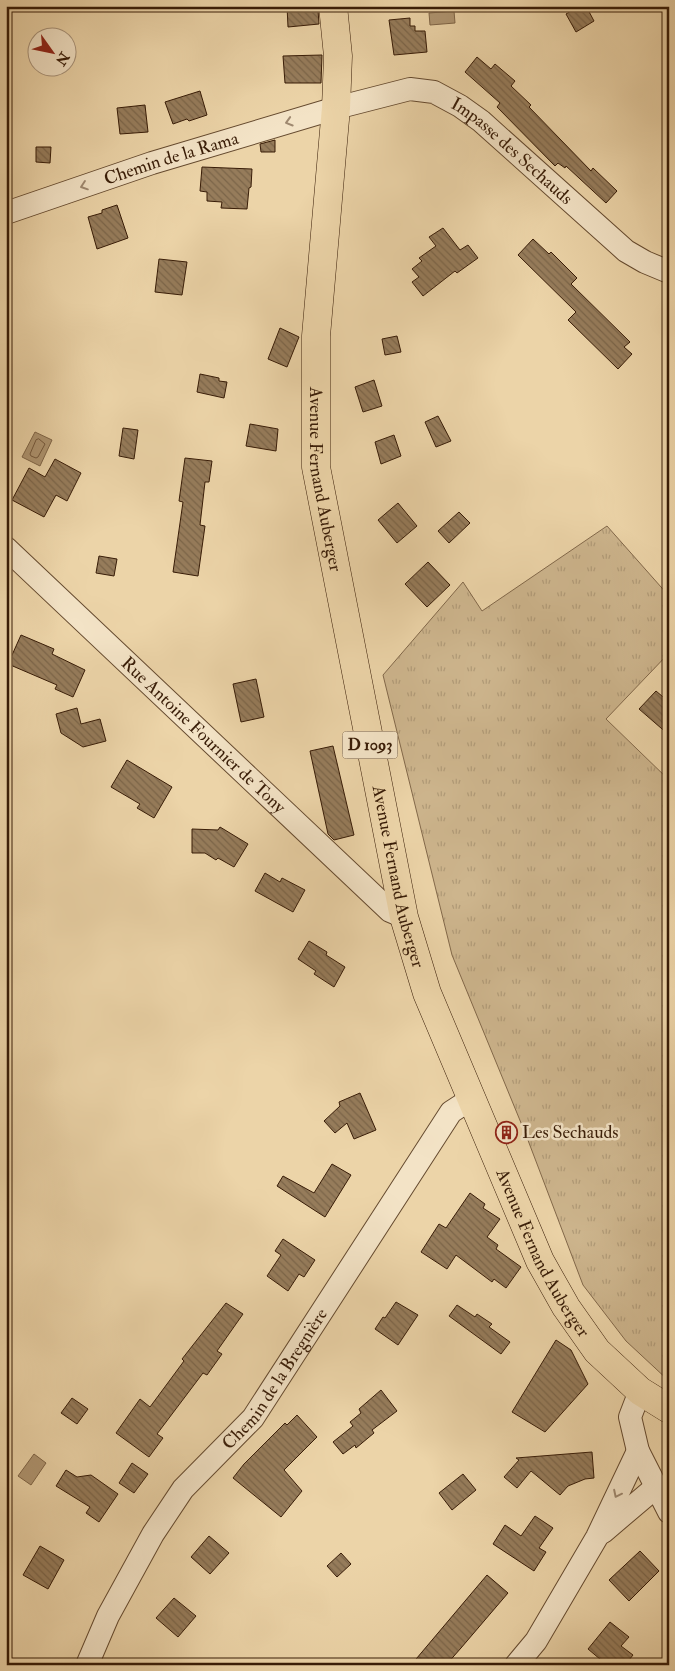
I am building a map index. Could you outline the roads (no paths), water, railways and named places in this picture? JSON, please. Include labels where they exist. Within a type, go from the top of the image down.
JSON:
[{"type":"main road","name":"Avenue Fernand Auberger","points":[[334,6],[338,56],[336,108],[316,336],[316,467],[404,917],[427,993],[540,1261],[562,1300],[597,1351],[640,1391],[669,1409]]},
{"type":"street","name":"Impasse des Sechauds","points":[[336,108],[410,89],[434,92],[460,106],[481,121],[626,251],[645,262],[669,272]]},
{"type":"street","name":"Chemin de la Rama","points":[[6,213],[152,163],[336,108]]},
{"type":"street","name":"Rue Antoine Fournier de Tony","points":[[6,548],[390,911],[404,917]]},
{"type":"street","name":"Chemin de la Bregnière","points":[[87,1665],[112,1608],[153,1534],[183,1489],[253,1418],[451,1112],[471,1099]]},
{"type":"street","points":[[640,1391],[630,1417],[638,1451],[669,1512]]},
{"type":"street","points":[[516,1665],[536,1641],[597,1537],[638,1451]]},
{"type":"street","points":[[597,1537],[656,1487]]},
{"type":"water","points":[[454,11],[455,23],[430,25],[429,13]]},
{"type":"water","points":[[35,432],[52,440],[40,466],[22,457]]},
{"type":"water","points":[[34,1454],[46,1463],[31,1485],[18,1476]]},
{"type":"place","name":"Les Sechauds","points":[[506,1132]]}]
